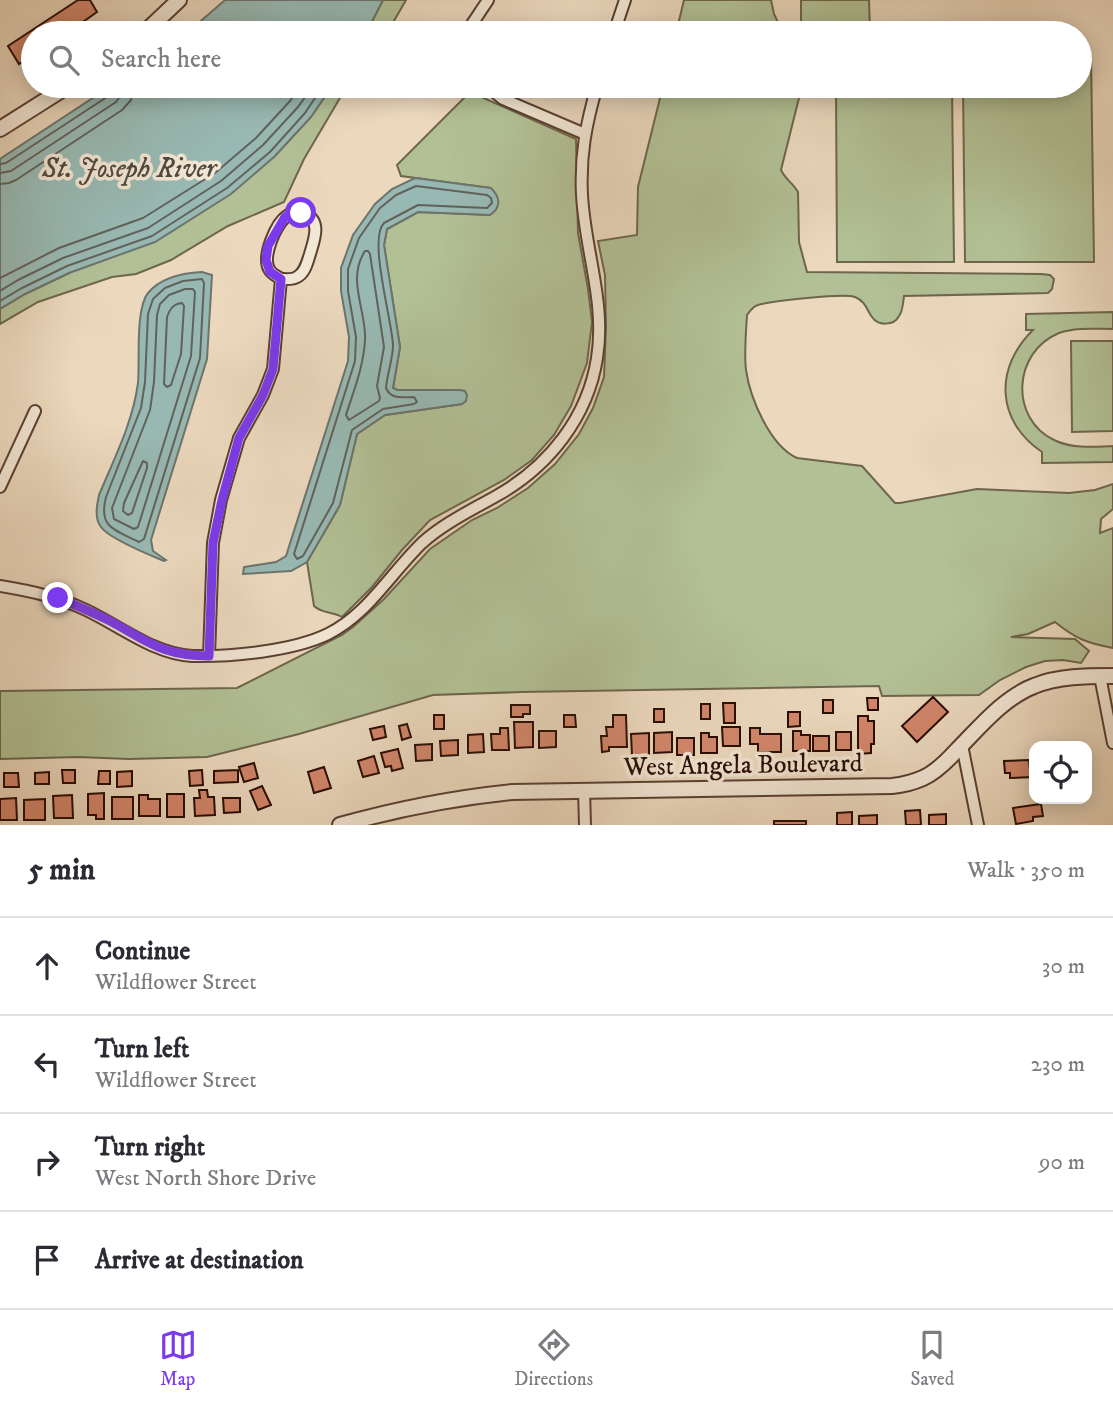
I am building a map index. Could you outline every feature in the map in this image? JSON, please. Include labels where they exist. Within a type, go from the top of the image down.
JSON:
[{"type":"street","points":[[157,21],[179,0]]},
{"type":"street","points":[[473,21],[488,0]]},
{"type":"street","points":[[618,21],[625,0]]},
{"type":"street","points":[[0,129],[49,98]]},
{"type":"street","points":[[502,98],[585,134]]},
{"type":"street","points":[[0,586],[58,598],[110,621],[150,644],[190,656],[246,654],[302,644],[342,626],[367,606],[436,531],[530,474],[555,449],[577,416],[593,377],[597,359],[600,320],[582,195],[583,147],[594,98]]},
{"type":"street","points":[[301,213],[311,217],[316,224],[316,234],[304,271],[295,279],[281,279],[270,272],[266,260],[268,246],[285,217],[301,213]]},
{"type":"street","points":[[209,656],[213,543],[239,438],[263,395],[273,369],[281,279]]},
{"type":"street","points":[[0,487],[35,411]]},
{"type":"street","points":[[1106,676],[1102,694],[1113,743]]},
{"type":"street","name":"West Angela Boulevard","points":[[340,825],[386,812],[469,796],[512,792],[892,786],[925,778],[946,762],[1005,703],[1032,686],[1050,681],[1106,676]]},
{"type":"street","points":[[962,745],[978,825]]},
{"type":"street","points":[[584,790],[585,825]]},
{"type":"green space","points":[[383,0],[406,0],[394,21],[372,21]]},
{"type":"green space","points":[[684,0],[771,0],[777,21],[679,21]]},
{"type":"green space","points":[[801,0],[869,0],[870,21],[801,21]]},
{"type":"green space","points":[[324,98],[340,98],[304,159],[284,202],[228,226],[171,260],[136,274],[112,277],[38,302],[0,324],[0,309],[274,157],[311,117]]},
{"type":"green space","points":[[464,98],[484,98],[576,139],[578,233],[592,322],[587,363],[571,406],[554,435],[532,460],[504,480],[430,520],[342,617],[314,606],[307,562],[340,505],[357,434],[385,415],[462,404],[393,388],[400,347],[384,245],[387,229],[418,212],[490,215],[491,188],[401,176],[397,165]]},
{"type":"green space","points":[[660,98],[799,98],[781,170],[798,192],[799,242],[807,272],[1050,275],[1054,279],[1052,289],[1048,293],[904,296],[899,316],[894,322],[886,324],[875,320],[855,297],[807,298],[758,305],[747,315],[746,370],[763,420],[787,452],[797,458],[862,466],[895,503],[977,489],[1069,493],[1095,490],[1113,484],[1113,509],[1101,519],[1100,533],[1113,528],[1113,648],[1082,640],[1055,622],[1028,634],[1011,637],[1075,639],[1089,651],[1081,663],[1045,661],[1026,667],[1000,680],[979,695],[882,696],[879,686],[433,695],[299,734],[207,757],[0,759],[0,691],[237,688],[342,635],[384,599],[430,549],[472,520],[528,488],[555,464],[579,434],[593,408],[604,377],[605,275],[598,241],[637,235],[638,187]]},
{"type":"green space","points":[[836,98],[952,98],[954,262],[837,262]]},
{"type":"green space","points":[[963,98],[1092,98],[1094,262],[965,262]]},
{"type":"green space","points":[[1113,312],[1113,329],[1066,331],[1044,342],[1032,355],[1025,369],[1022,385],[1029,417],[1039,430],[1068,445],[1113,446],[1113,462],[1042,463],[1042,452],[1016,425],[1006,394],[1011,361],[1033,330],[1026,330],[1026,314]]},
{"type":"green space","points":[[1071,341],[1113,341],[1113,431],[1072,432]]},
{"type":"water","points":[[225,0],[383,0],[372,21],[201,21]]},
{"type":"water","name":"St. Joseph River","points":[[93,98],[324,98],[311,117],[274,157],[231,194],[155,242],[69,273],[0,309],[0,159]]},
{"type":"water","points":[[415,178],[491,188],[498,198],[498,205],[490,215],[418,212],[387,229],[384,245],[400,347],[393,388],[460,390],[465,391],[466,401],[462,404],[385,415],[357,434],[340,505],[307,562],[291,571],[243,574],[244,567],[276,562],[286,556],[348,361],[349,337],[341,291],[341,268],[353,235],[375,204],[392,189]]},
{"type":"water","points":[[202,272],[212,275],[207,359],[151,540],[153,551],[166,560],[164,561],[105,532],[97,520],[97,507],[99,495],[136,398],[140,323],[144,301],[159,283],[180,275]]},
{"type":"building","points":[[78,0],[90,0],[97,12],[84,21],[46,21]]},
{"type":"building","points":[[21,37],[21,63],[19,64],[8,46]]},
{"type":"building","points":[[933,697],[948,712],[917,742],[902,726]]},
{"type":"building","points":[[867,698],[878,698],[878,710],[868,710]]},
{"type":"building","points":[[823,700],[833,700],[833,713],[823,713]]},
{"type":"building","points":[[723,703],[735,703],[735,723],[724,723]]},
{"type":"building","points":[[701,704],[710,704],[710,719],[701,719]]},
{"type":"building","points":[[511,705],[530,705],[530,714],[511,717]]},
{"type":"building","points":[[654,709],[664,709],[664,722],[654,722]]},
{"type":"building","points":[[788,712],[800,712],[800,726],[788,727]]},
{"type":"building","points":[[434,715],[444,715],[444,729],[434,729]]},
{"type":"building","points":[[564,715],[575,715],[576,727],[564,727]]},
{"type":"building","points":[[613,715],[626,715],[627,747],[609,747],[609,751],[602,752],[601,736],[607,736],[606,727],[613,727]]},
{"type":"building","points":[[858,716],[868,716],[868,721],[874,721],[874,744],[871,744],[871,753],[858,754]]},
{"type":"building","points":[[514,722],[533,722],[533,747],[515,748]]},
{"type":"building","points":[[407,724],[411,737],[402,740],[399,726]]},
{"type":"building","points":[[384,726],[386,737],[373,740],[370,729]]},
{"type":"building","points":[[722,727],[740,727],[740,746],[723,746]]},
{"type":"building","points":[[500,728],[508,728],[509,750],[492,750],[491,734],[500,734]]},
{"type":"building","points":[[750,728],[760,728],[760,734],[781,734],[781,752],[758,752],[758,744],[750,744]]},
{"type":"building","points":[[539,731],[556,731],[556,747],[539,748]]},
{"type":"building","points":[[793,731],[810,735],[810,751],[793,751]]},
{"type":"building","points":[[672,732],[672,752],[654,753],[654,733]]},
{"type":"building","points":[[836,732],[851,732],[851,750],[836,750]]},
{"type":"building","points":[[649,733],[649,755],[632,756],[631,734]]},
{"type":"building","points":[[701,733],[717,737],[717,753],[701,753]]},
{"type":"building","points":[[483,734],[484,752],[468,753],[468,735]]},
{"type":"building","points":[[813,736],[829,736],[829,751],[813,751]]},
{"type":"building","points":[[677,738],[694,738],[694,755],[677,755]]},
{"type":"building","points":[[458,740],[458,755],[441,756],[440,741]]},
{"type":"building","points":[[432,744],[432,760],[416,761],[415,745]]},
{"type":"building","points":[[398,749],[403,768],[392,771],[391,766],[385,767],[381,753]]},
{"type":"building","points":[[374,756],[379,773],[363,777],[358,761]]},
{"type":"building","points":[[1029,760],[1029,777],[1010,778],[1010,773],[1005,773],[1004,761]]},
{"type":"building","points":[[254,763],[258,778],[244,782],[239,767]]},
{"type":"building","points":[[324,767],[331,788],[314,793],[308,772]]},
{"type":"building","points":[[62,770],[75,770],[75,783],[63,783]]},
{"type":"building","points":[[202,770],[203,785],[190,786],[189,771]]},
{"type":"building","points":[[238,770],[238,782],[214,783],[214,771]]},
{"type":"building","points":[[99,771],[110,771],[110,784],[98,784]]},
{"type":"building","points":[[132,771],[132,786],[117,787],[117,772]]},
{"type":"building","points":[[49,772],[49,784],[35,784],[35,773]]},
{"type":"building","points":[[4,773],[18,773],[19,787],[4,787]]},
{"type":"building","points":[[262,786],[271,805],[258,810],[250,791]]},
{"type":"building","points":[[199,790],[207,790],[208,797],[214,797],[215,815],[195,816],[194,798],[200,798]]},
{"type":"building","points":[[104,793],[104,819],[88,815],[88,794]]},
{"type":"building","points":[[167,794],[184,794],[184,817],[167,817]]},
{"type":"building","points":[[72,795],[73,818],[54,818],[53,796]]},
{"type":"building","points":[[139,795],[148,795],[148,799],[160,799],[160,816],[139,816]]},
{"type":"building","points":[[112,797],[133,797],[133,819],[112,819]]},
{"type":"building","points":[[16,798],[17,820],[0,820],[0,799]]},
{"type":"building","points":[[223,798],[240,798],[240,812],[224,813]]},
{"type":"building","points":[[45,799],[45,820],[24,820],[24,800]]},
{"type":"building","points":[[1041,804],[1043,816],[1016,824],[1013,808]]},
{"type":"building","points":[[920,810],[921,825],[906,825],[905,811]]},
{"type":"building","points":[[852,812],[852,825],[837,825],[837,813]]},
{"type":"building","points":[[946,814],[946,825],[929,825],[929,815]]},
{"type":"building","points":[[877,815],[877,825],[859,825],[859,816]]},
{"type":"building","points":[[774,821],[806,821],[806,825],[774,825]]},
{"type":"route","points":[[58,598],[110,621],[154,646],[190,656],[209,656],[213,543],[222,500],[239,438],[263,395],[273,369],[281,279],[270,272],[266,260],[268,246],[285,217],[301,213]]}]
